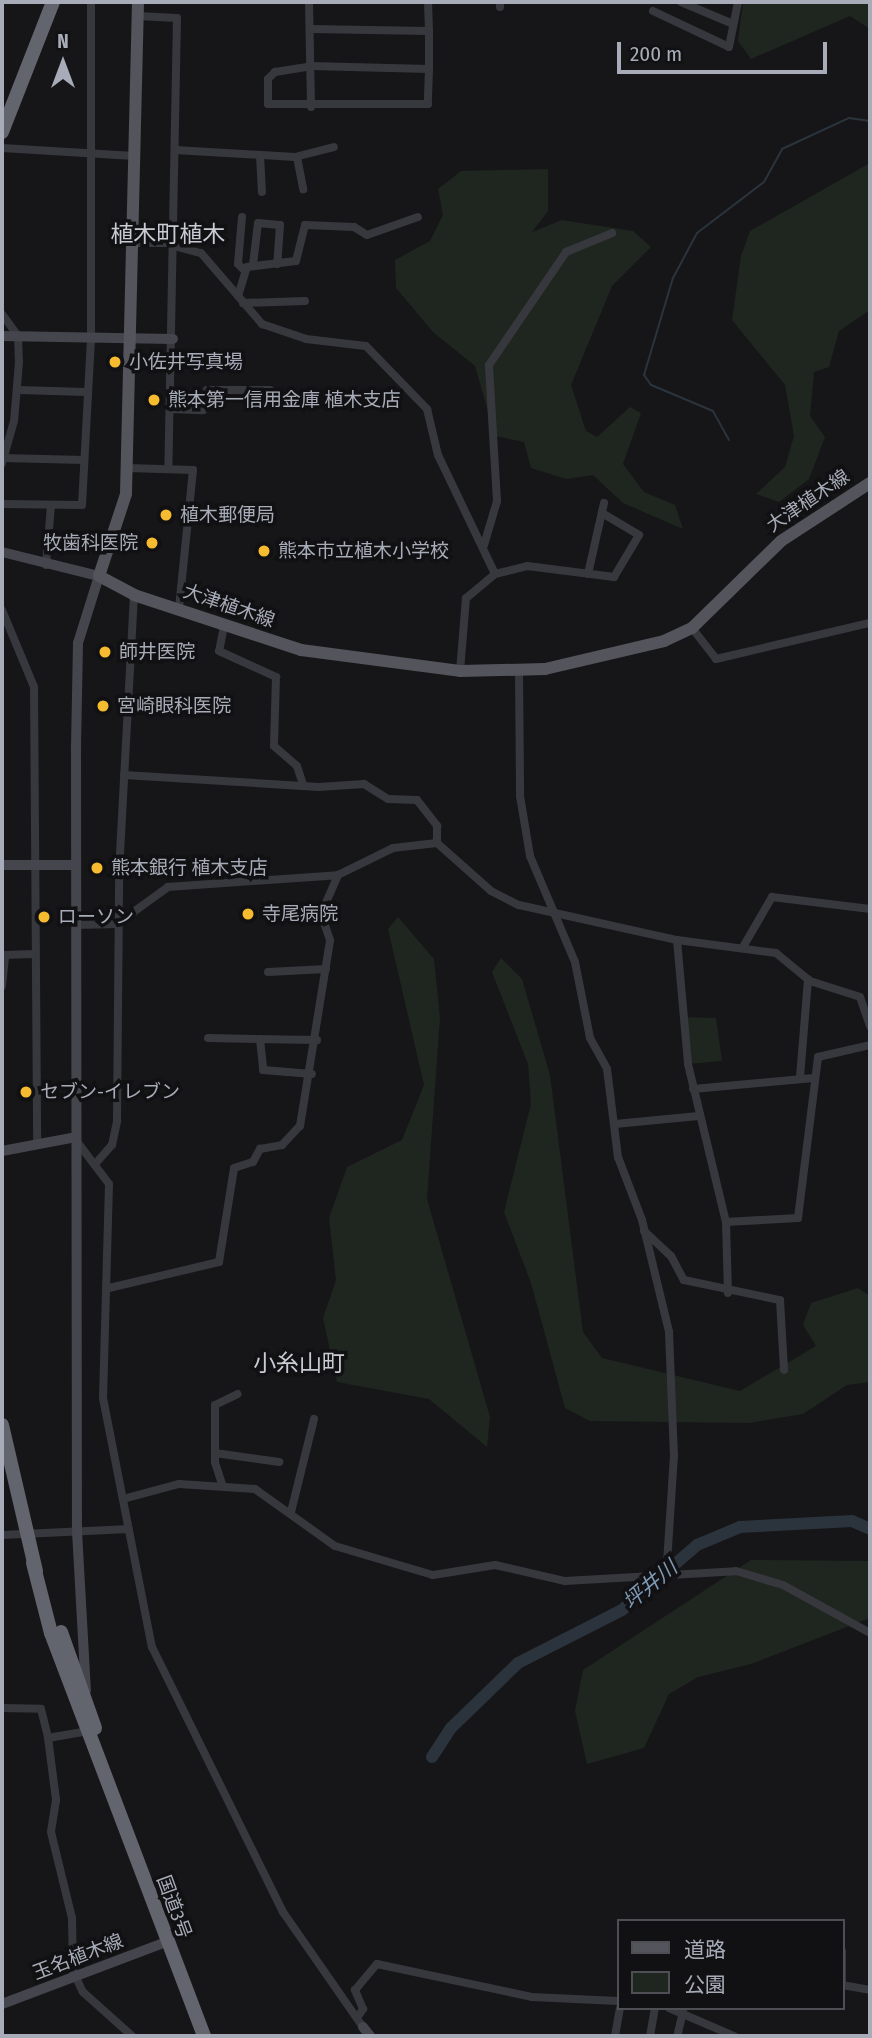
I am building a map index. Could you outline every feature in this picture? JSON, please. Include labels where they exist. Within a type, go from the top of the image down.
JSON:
[{"type":"highway","points":[[2,132],[53,2]]},
{"type":"highway","name":"国道3号","points":[[2,1425],[25,1535],[72,1686],[166,1942],[204,2036]]},
{"type":"highway","name":"国道3号","points":[[33,1563],[87,1696],[110,1790]]},
{"type":"main road","points":[[99,576],[121,523],[127,468],[138,2]]},
{"type":"main road","name":"大津植木線","points":[[99,576],[134,595],[301,650],[460,671],[519,671],[631,651],[692,628],[781,541],[870,483]]},
{"type":"street","points":[[2,504],[82,506],[86,392],[91,338],[91,2]]},
{"type":"street","points":[[309,2],[311,107]]},
{"type":"street","points":[[428,2],[429,30],[429,69],[428,104],[311,107],[268,104],[268,79],[275,72],[311,66],[429,69]]},
{"type":"street","points":[[681,2],[733,24]]},
{"type":"street","points":[[653,12],[729,47],[737,2]]},
{"type":"street","points":[[138,16],[177,18],[173,340],[168,469]]},
{"type":"street","points":[[310,29],[429,30]]},
{"type":"street","points":[[175,150],[297,157],[334,147]]},
{"type":"street","points":[[2,148],[135,156]]},
{"type":"street","points":[[260,155],[262,192]]},
{"type":"street","points":[[297,157],[303,188]]},
{"type":"street","points":[[242,217],[238,264],[244,270]]},
{"type":"street","points":[[244,270],[253,265],[277,264],[298,258],[304,225],[354,227],[367,235],[418,217]]},
{"type":"street","points":[[253,265],[258,223],[280,225],[277,264]]},
{"type":"street","points":[[484,545],[497,501],[489,365],[566,252],[612,233]]},
{"type":"street","points":[[132,243],[174,244],[201,253],[240,300],[266,326],[366,346],[416,394],[426,409],[438,455],[484,545],[495,574]]},
{"type":"street","points":[[240,300],[244,270]]},
{"type":"street","points":[[240,300],[305,301]]},
{"type":"street","points":[[2,314],[19,336],[18,390],[2,461],[84,460]]},
{"type":"street","points":[[2,336],[173,340]]},
{"type":"street","points":[[18,390],[86,392]]},
{"type":"street","points":[[170,409],[203,410],[207,390],[270,390]]},
{"type":"street","points":[[127,468],[193,470],[179,610]]},
{"type":"street","points":[[588,574],[604,503]]},
{"type":"street","points":[[46,566],[51,506]]},
{"type":"street","points":[[460,671],[466,598],[495,574],[527,566],[614,578],[639,537],[602,513]]},
{"type":"street","points":[[2,552],[46,566],[99,576],[78,643],[75,865],[78,1614],[87,1696]]},
{"type":"street","points":[[97,1163],[116,1129],[117,924],[134,595]]},
{"type":"street","points":[[2,610],[34,687],[33,954],[37,1145]]},
{"type":"street","points":[[692,628],[716,659],[870,623]]},
{"type":"street","points":[[224,626],[219,651],[277,679],[274,746],[297,766],[303,785]]},
{"type":"street","points":[[519,671],[523,820],[554,912],[579,975],[590,1038],[607,1069],[618,1157],[644,1231],[670,1346],[674,1455],[666,1578]]},
{"type":"street","points":[[124,775],[303,785],[360,784],[388,799],[417,800],[437,826],[438,843],[500,897],[677,940],[776,953],[808,979],[868,1002],[870,1026]]},
{"type":"street","points":[[76,925],[117,924],[168,887],[338,875],[393,848],[438,843]]},
{"type":"street","points":[[2,865],[75,865]]},
{"type":"street","points":[[109,1288],[219,1262],[234,1168],[294,1136],[305,1114],[330,940],[321,914],[338,875]]},
{"type":"street","points":[[743,947],[772,897],[870,909]]},
{"type":"street","points":[[677,940],[693,1089],[726,1222],[728,1293]]},
{"type":"street","points":[[2,986],[5,955],[33,954]]},
{"type":"street","points":[[268,972],[326,969]]},
{"type":"street","points":[[800,1077],[808,979]]},
{"type":"street","points":[[208,1038],[317,1040]]},
{"type":"street","points":[[260,1039],[263,1070],[312,1074]]},
{"type":"street","points":[[726,1222],[798,1218],[814,1078],[822,1053],[870,1045]]},
{"type":"street","points":[[693,1089],[800,1077],[814,1078]]},
{"type":"street","points":[[615,1124],[699,1116]]},
{"type":"street","points":[[76,1137],[83,1154],[97,1163],[108,1184],[109,1288],[100,1370],[152,1647],[284,1912],[363,2027]]},
{"type":"street","points":[[2,1151],[76,1137]]},
{"type":"street","points":[[644,1231],[671,1256],[684,1280],[728,1293],[783,1303],[784,1370]]},
{"type":"street","points":[[222,1484],[215,1453],[215,1405],[239,1394]]},
{"type":"street","points":[[291,1512],[314,1419]]},
{"type":"street","points":[[215,1453],[279,1462]]},
{"type":"street","points":[[123,1499],[178,1484],[222,1484],[255,1489],[291,1512],[335,1546],[407,1570],[433,1575],[509,1565],[565,1581],[666,1578],[710,1570],[753,1575],[870,1633]]},
{"type":"street","points":[[2,1535],[128,1529]]},
{"type":"street","points":[[72,1686],[78,1614]]},
{"type":"street","points":[[2,1708],[41,1709],[48,1738],[56,1800],[51,1832],[72,1918],[74,1977],[132,2036]]},
{"type":"street","points":[[48,1738],[88,1731]]},
{"type":"street","name":"玉名植木線","points":[[2,2004],[166,1942]]},
{"type":"street","points":[[363,2027],[363,2009],[355,1990],[377,1964],[531,1997],[616,2001]]},
{"type":"street","points":[[844,1984],[870,1990]]},
{"type":"street","points":[[615,2036],[620,2010]]},
{"type":"street","points":[[650,2036],[655,2010]]},
{"type":"street","points":[[676,2010],[734,2036]]},
{"type":"street","points":[[678,2033],[684,2012]]},
{"type":"green space","points":[[743,2],[870,2],[870,29],[850,16],[751,59],[738,41]]},
{"type":"green space","points":[[870,163],[870,310],[839,331],[829,367],[814,372],[810,416],[825,437],[809,479],[779,502],[756,494],[785,467],[794,436],[785,385],[732,320],[741,256],[750,231]]},
{"type":"green space","points":[[548,169],[548,211],[532,232],[562,220],[633,231],[651,247],[612,286],[571,385],[586,431],[597,437],[630,407],[641,413],[623,464],[644,492],[675,505],[683,529],[623,503],[593,475],[566,479],[531,468],[524,442],[495,436],[475,366],[433,332],[396,288],[395,260],[430,241],[443,215],[438,189],[461,171]]},
{"type":"green space","points":[[398,917],[434,959],[440,1018],[427,1199],[490,1417],[487,1447],[429,1399],[337,1382],[323,1318],[336,1280],[329,1218],[347,1167],[402,1140],[424,1085],[388,929]]},
{"type":"green space","points":[[501,958],[522,979],[550,1075],[583,1332],[602,1358],[740,1391],[816,1346],[803,1325],[811,1303],[858,1288],[870,1296],[870,1382],[847,1385],[803,1414],[749,1423],[590,1421],[565,1408],[531,1283],[504,1212],[531,1104],[528,1064],[492,972]]},
{"type":"green space","points":[[681,1017],[716,1018],[722,1061],[688,1064]]},
{"type":"green space","points":[[751,1560],[870,1561],[870,1618],[751,1664],[698,1677],[669,1694],[644,1748],[587,1764],[575,1711],[583,1670]]},
{"type":"waterway","points":[[729,440],[713,411],[651,385],[644,375],[673,278],[697,233],[764,182],[782,149],[849,118],[870,121]]},
{"type":"waterway","name":"坪井川","points":[[432,1757],[451,1728],[518,1663],[622,1610],[697,1545],[740,1527],[852,1521],[870,1529]]},
{"type":"place","name":"小佐井写真場","points":[[115,362]]},
{"type":"place","name":"熊本第一信用金庫 植木支店","points":[[154,400]]},
{"type":"place","name":"植木郵便局","points":[[166,515]]},
{"type":"place","name":"牧歯科医院","points":[[152,543]]},
{"type":"place","name":"熊本市立植木小学校","points":[[264,551]]},
{"type":"place","name":"師井医院","points":[[105,652]]},
{"type":"place","name":"宮崎眼科医院","points":[[103,706]]},
{"type":"place","name":"熊本銀行 植木支店","points":[[97,868]]},
{"type":"place","name":"寺尾病院","points":[[248,914]]},
{"type":"place","name":"ローソン","points":[[44,917]]},
{"type":"place","name":"セブン-イレブン","points":[[26,1092]]},
{"type":"district","name":"植木町植木","points":[[168,234]]},
{"type":"district","name":"小糸山町","points":[[299,1363]]}]
